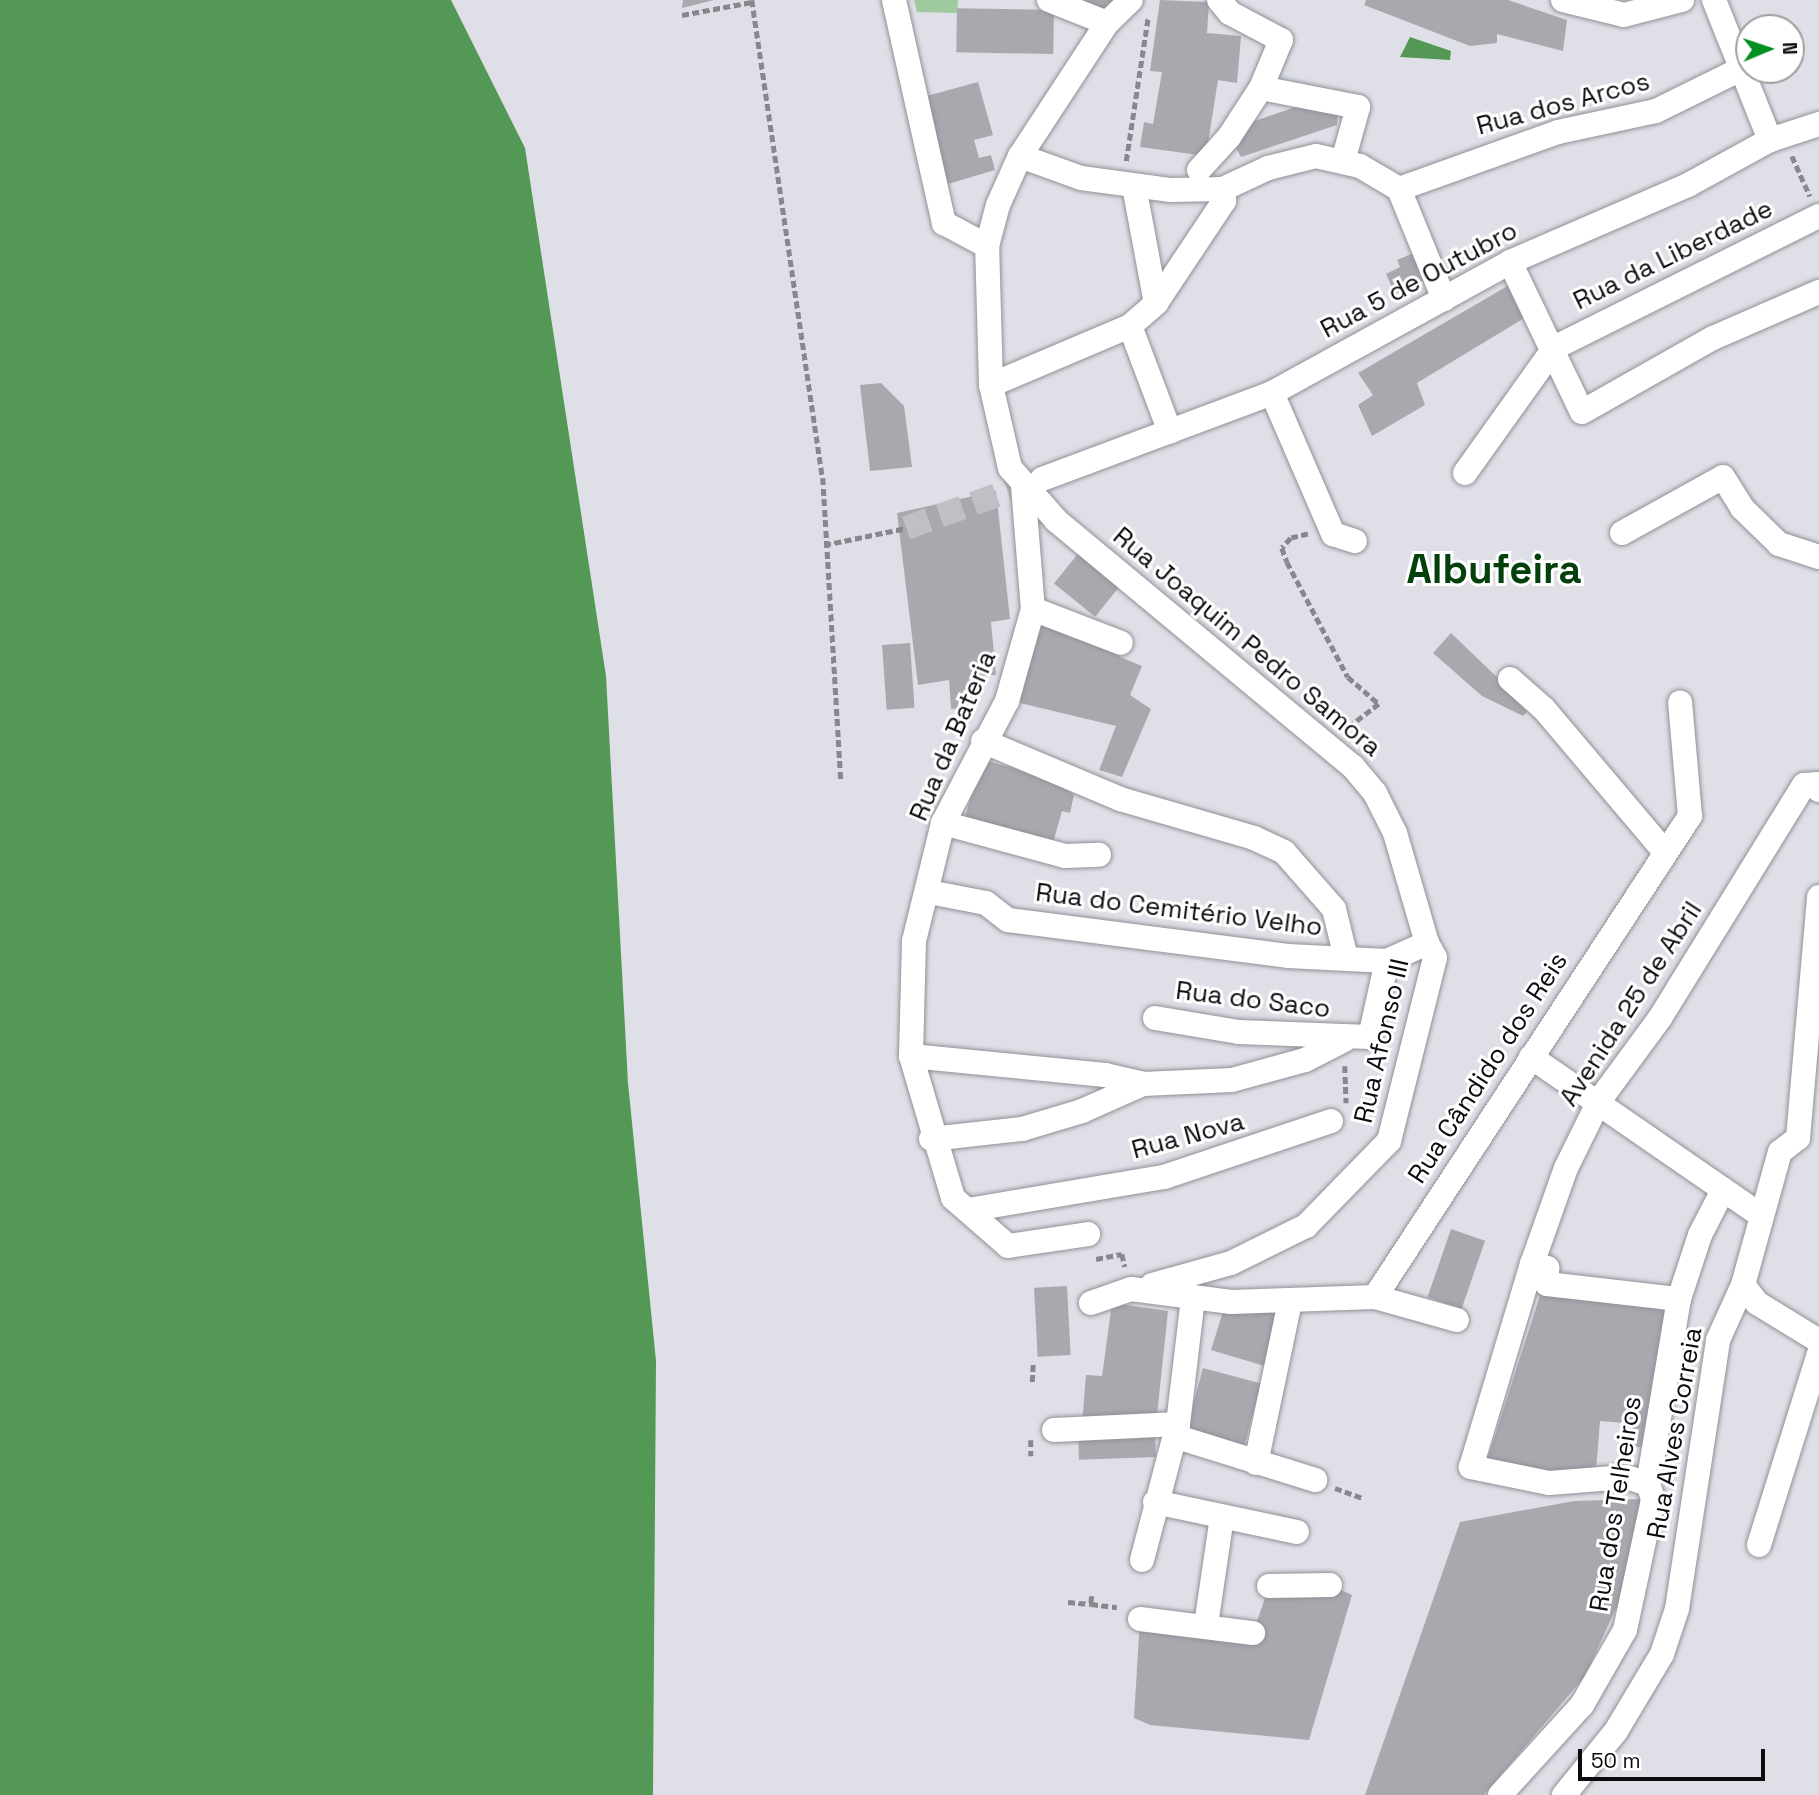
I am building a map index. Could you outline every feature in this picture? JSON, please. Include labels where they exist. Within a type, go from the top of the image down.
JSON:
[{"type":"street","points":[[894,0],[944,223],[987,246]]},
{"type":"street","points":[[1049,0],[1107,23]]},
{"type":"street","points":[[1199,170],[1229,137],[1261,88],[1281,40],[1230,13],[1219,0]]},
{"type":"street","points":[[1563,0],[1624,15],[1682,0]]},
{"type":"street","points":[[1714,0],[1735,59]]},
{"type":"street","name":"Rua da Bateria","points":[[1088,1234],[1008,1246],[953,1198],[932,1139],[911,1056],[909,979],[943,823],[983,741],[1007,701],[1033,609],[1025,478],[991,386],[987,246],[998,205],[1020,156],[1107,23],[1141,4]]},
{"type":"street","name":"Rua dos Arcos","points":[[1399,189],[1558,132],[1656,111],[1735,72]]},
{"type":"street","points":[[1747,84],[1777,139]]},
{"type":"street","points":[[1261,88],[1358,107],[1343,161]]},
{"type":"street","name":"Rua 5 de Outubro","points":[[1025,478],[1170,432],[1272,393],[1510,262],[1688,184],[1777,139],[1819,124]]},
{"type":"street","points":[[1020,156],[1081,178],[1128,185],[1223,189],[1268,168],[1316,156],[1343,161],[1399,189],[1444,299]]},
{"type":"street","points":[[1128,185],[1156,303]]},
{"type":"street","points":[[991,386],[1130,326],[1156,303],[1224,201],[1223,189]]},
{"type":"street","name":"Rua da Liberdade","points":[[1554,348],[1819,216]]},
{"type":"street","points":[[1510,262],[1554,348],[1582,412],[1713,338],[1819,292]]},
{"type":"street","points":[[1130,326],[1170,432]]},
{"type":"street","points":[[1465,473],[1554,348]]},
{"type":"street","points":[[1272,393],[1344,537]]},
{"type":"street","points":[[1622,533],[1723,477],[1742,508],[1779,544],[1819,557]]},
{"type":"street","name":"Rua Joaquim Pedro Samora","points":[[1025,478],[1056,520],[1327,744],[1375,793],[1390,823],[1427,943]]},
{"type":"street","points":[[1033,609],[1121,643]]},
{"type":"street","points":[[1510,679],[1544,709],[1665,852]]},
{"type":"street","name":"Rua Cândido dos Reis","points":[[1375,1297],[1690,816],[1680,702]]},
{"type":"street","points":[[983,741],[1091,783],[1120,799],[1254,838],[1284,852],[1334,909],[1346,958]]},
{"type":"street","name":"Avenida 25 de Abril","points":[[1648,1484],[1626,1476],[1549,1483],[1471,1467],[1532,1264],[1566,1168],[1599,1101],[1660,1018],[1814,787]]},
{"type":"street","points":[[943,823],[1065,856],[1099,855]]},
{"type":"street","name":"Rua do Cemitério Velho","points":[[929,892],[986,903],[1008,920],[1288,957],[1387,961]]},
{"type":"street","name":"Rua Alves Correia","points":[[1564,1795],[1616,1731],[1662,1654],[1676,1609],[1718,1340],[1743,1285],[1760,1215],[1780,1152],[1808,1137],[1819,897]]},
{"type":"street","points":[[911,1056],[1105,1075],[1143,1084],[1232,1080],[1305,1060],[1370,1037],[1387,961],[1427,943]]},
{"type":"street","name":"Rua Afonso III","points":[[1091,1303],[1131,1289],[1198,1275],[1307,1226],[1390,1141],[1435,958],[1427,943]]},
{"type":"street","name":"Rua do Saco","points":[[1155,1018],[1344,1046]]},
{"type":"street","points":[[1531,1058],[1599,1101],[1760,1215]]},
{"type":"street","points":[[932,1139],[1022,1129],[1082,1111],[1143,1084]]},
{"type":"street","name":"Rua Nova","points":[[968,1210],[1164,1177],[1331,1121]]},
{"type":"street","name":"Rua dos Telheiros","points":[[1500,1795],[1582,1705],[1611,1660],[1633,1601],[1653,1499],[1648,1484],[1679,1299],[1700,1235],[1723,1190]]},
{"type":"street","points":[[1532,1264],[1547,1268],[1547,1284],[1679,1299]]},
{"type":"street","points":[[1743,1285],[1757,1303],[1819,1341]]},
{"type":"street","points":[[1131,1289],[1193,1298],[1290,1302],[1375,1297],[1457,1320]]},
{"type":"street","points":[[1142,1560],[1176,1430],[1193,1298]]},
{"type":"street","points":[[1256,1463],[1290,1302]]},
{"type":"street","points":[[1759,1545],[1819,1354]]},
{"type":"street","points":[[1054,1430],[1176,1430],[1256,1463],[1315,1480]]},
{"type":"street","points":[[1155,1502],[1297,1532]]},
{"type":"street","points":[[1206,1625],[1222,1517]]},
{"type":"street","points":[[1269,1587],[1330,1585]]},
{"type":"street","points":[[1140,1619],[1254,1633]]},
{"type":"path","points":[[682,15],[752,1],[823,478],[824,545],[841,781]]},
{"type":"path","points":[[1128,185],[1141,4]]},
{"type":"path","points":[[1777,139],[1819,216]]},
{"type":"path","points":[[824,545],[906,528]]},
{"type":"path","points":[[1327,744],[1379,704],[1348,677],[1282,548],[1291,538],[1344,537]]},
{"type":"path","points":[[1331,1121],[1346,1115],[1344,1046]]},
{"type":"path","points":[[1088,1234],[1093,1259],[1122,1254],[1131,1289]]},
{"type":"path","points":[[1032,1382],[1033,1364]]},
{"type":"path","points":[[1031,1440],[1031,1456]]},
{"type":"path","points":[[1091,1604],[1092,1596]]},
{"type":"path","points":[[1068,1602],[1117,1607]]},
{"type":"shaded area","points":[[0,0],[451,0],[525,148],[606,676],[628,1083],[656,1361],[653,1795],[0,1795]]},
{"type":"shaded area","points":[[914,0],[958,0],[957,13],[917,12]]},
{"type":"shaded area","points":[[1410,37],[1451,51],[1450,60],[1400,57]]},
{"type":"building","points":[[683,0],[714,0],[682,8]]},
{"type":"building","points":[[1059,0],[1118,0],[1108,13]]},
{"type":"building","points":[[1160,0],[1209,2],[1207,33],[1241,36],[1237,83],[1218,80],[1206,156],[1140,147],[1144,122],[1153,124],[1162,72],[1150,71]]},
{"type":"building","points":[[1366,0],[1508,0],[1567,20],[1563,51],[1497,34],[1497,43],[1470,46],[1364,5]]},
{"type":"building","points":[[957,8],[1054,10],[1053,54],[956,52]]},
{"type":"building","points":[[978,82],[993,135],[974,140],[979,158],[991,155],[995,170],[948,184],[923,97]]},
{"type":"building","points":[[1307,103],[1338,109],[1337,125],[1241,157],[1235,146],[1246,124]]},
{"type":"building","points":[[1416,252],[1428,278],[1395,294],[1386,274],[1400,267],[1397,260]]},
{"type":"building","points":[[1511,284],[1531,314],[1417,383],[1425,405],[1372,436],[1358,405],[1373,395],[1358,373]]},
{"type":"building","points":[[881,383],[904,406],[912,467],[870,471],[860,385]]},
{"type":"building","points":[[996,491],[1010,619],[991,622],[996,675],[970,677],[974,707],[951,709],[949,680],[918,685],[897,513]]},
{"type":"building","points":[[1081,550],[1122,583],[1095,617],[1054,583]]},
{"type":"building","points":[[1037,621],[1123,651],[1120,657],[1142,666],[1130,695],[1151,709],[1122,777],[1099,770],[1116,726],[1020,703]]},
{"type":"building","points":[[1451,633],[1500,680],[1527,712],[1523,716],[1482,696],[1433,653]]},
{"type":"building","points":[[910,643],[915,708],[887,710],[882,645]]},
{"type":"building","points":[[981,759],[1055,780],[1074,795],[1070,813],[1062,811],[1051,850],[963,825]]},
{"type":"building","points":[[1451,1229],[1485,1241],[1462,1309],[1428,1297]]},
{"type":"building","points":[[1067,1286],[1071,1355],[1038,1357],[1034,1288]]},
{"type":"building","points":[[1543,1286],[1675,1301],[1653,1448],[1625,1446],[1626,1423],[1600,1421],[1596,1471],[1555,1473],[1487,1461]]},
{"type":"building","points":[[1112,1303],[1168,1311],[1156,1425],[1082,1424],[1086,1375],[1102,1376]]},
{"type":"building","points":[[1225,1305],[1281,1310],[1268,1367],[1211,1350]]},
{"type":"building","points":[[1203,1368],[1261,1384],[1244,1448],[1186,1433]]},
{"type":"building","points":[[1155,1431],[1156,1457],[1079,1460],[1078,1434]]},
{"type":"building","points":[[1644,1499],[1620,1609],[1616,1608],[1585,1676],[1484,1795],[1365,1795],[1460,1522],[1574,1501]]},
{"type":"building","points":[[1330,1585],[1352,1595],[1309,1740],[1150,1725],[1134,1718],[1140,1619],[1253,1633],[1269,1586]]},
{"type":"tunnel","points":[[906,528],[1041,479]]},
{"type":"district","name":"Albufeira","points":[[1494,570]]}]
